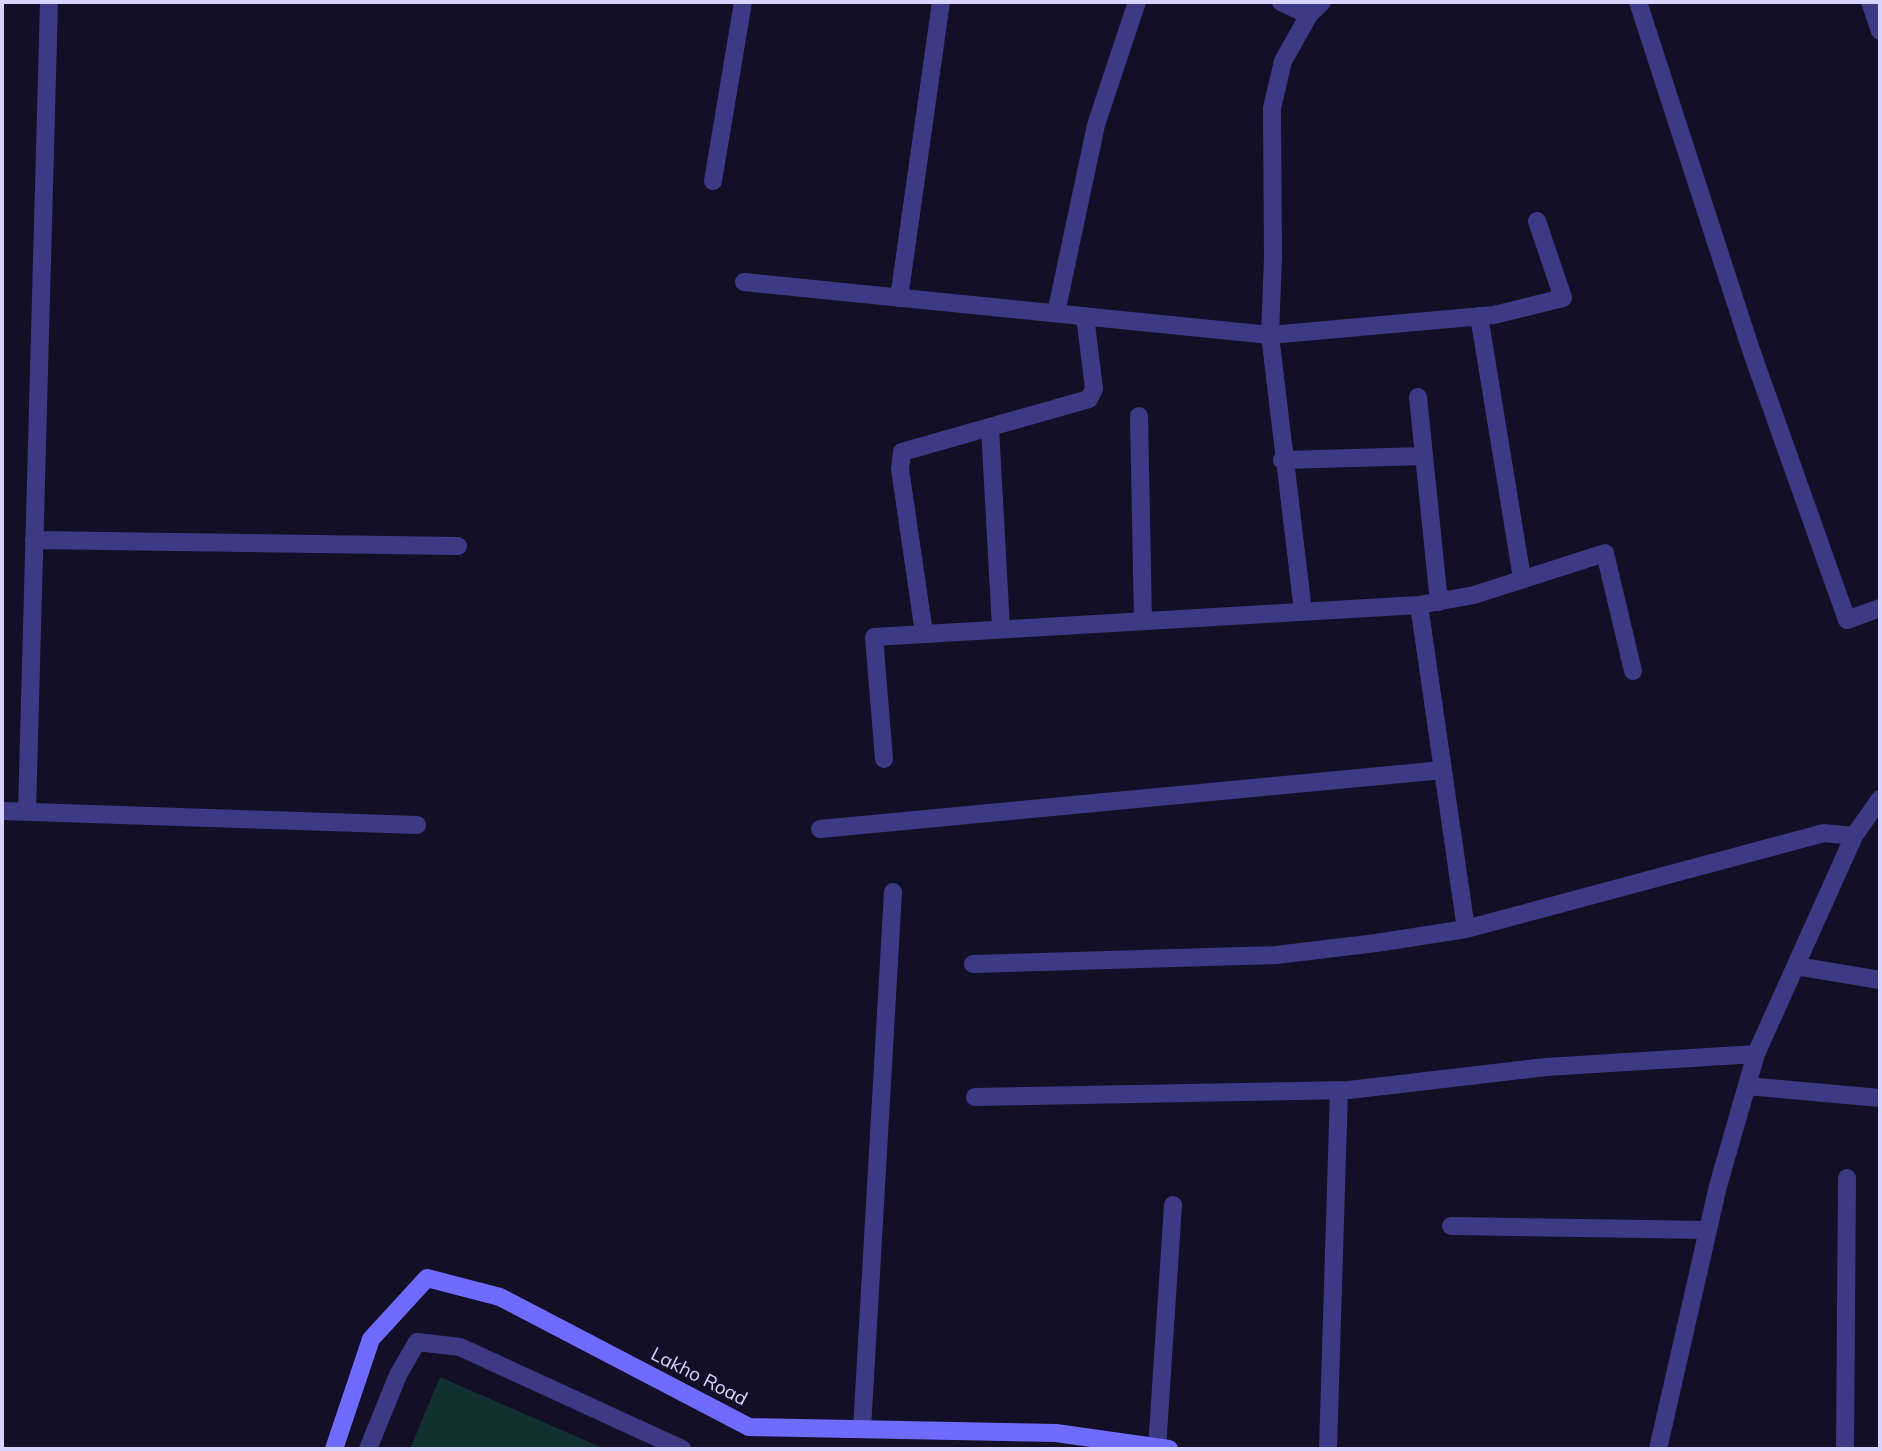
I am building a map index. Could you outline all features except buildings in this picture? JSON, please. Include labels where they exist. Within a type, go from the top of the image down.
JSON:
[{"type":"street","points":[[27,812],[49,2]]},
{"type":"street","points":[[713,181],[743,2]]},
{"type":"street","points":[[899,298],[941,2]]},
{"type":"street","points":[[1056,313],[1096,125],[1137,2]]},
{"type":"street","points":[[1281,2],[1316,8],[1283,61],[1272,108],[1273,257],[1270,335],[1282,460],[1303,611]]},
{"type":"street","points":[[1638,2],[1751,350],[1847,620],[1880,608]]},
{"type":"street","points":[[1870,2],[1880,31]]},
{"type":"street","points":[[744,282],[1270,335],[1479,316],[1563,298],[1537,221]]},
{"type":"street","points":[[924,633],[900,469],[902,452],[1088,399],[1094,389],[1085,316]]},
{"type":"street","points":[[1479,316],[1522,578]]},
{"type":"street","points":[[1418,397],[1439,602]]},
{"type":"street","points":[[1139,416],[1143,621]]},
{"type":"street","points":[[990,428],[1000,628]]},
{"type":"street","points":[[1282,460],[1424,456]]},
{"type":"street","points":[[34,540],[458,546]]},
{"type":"street","points":[[884,759],[874,636],[1419,605],[1474,595],[1605,553],[1633,671]]},
{"type":"street","points":[[1419,605],[1466,929]]},
{"type":"street","points":[[820,829],[1443,769]]},
{"type":"street","points":[[1658,1449],[1708,1230],[1756,1054],[1854,836],[1880,799]]},
{"type":"street","points":[[2,811],[417,825]]},
{"type":"street","points":[[973,964],[1276,955],[1466,929],[1824,833],[1854,836]]},
{"type":"street","points":[[862,1429],[893,892]]},
{"type":"street","points":[[1796,966],[1880,980]]},
{"type":"street","points":[[975,1097],[1339,1090],[1546,1067],[1756,1054]]},
{"type":"street","points":[[1747,1086],[1880,1098]]},
{"type":"street","points":[[1328,1449],[1339,1090]]},
{"type":"street","points":[[1845,1449],[1847,1178]]},
{"type":"street","points":[[1163,1448],[1173,1205]]},
{"type":"street","points":[[1451,1226],[1708,1230]]},
{"type":"street","name":"Lakho Road","points":[[334,1449],[371,1339],[427,1278],[500,1297],[749,1427],[1056,1433],[1163,1448]]},
{"type":"street","points":[[368,1449],[398,1374],[417,1342],[460,1347],[682,1449]]},
{"type":"green space","points":[[440,1377],[605,1449],[410,1449]]}]
